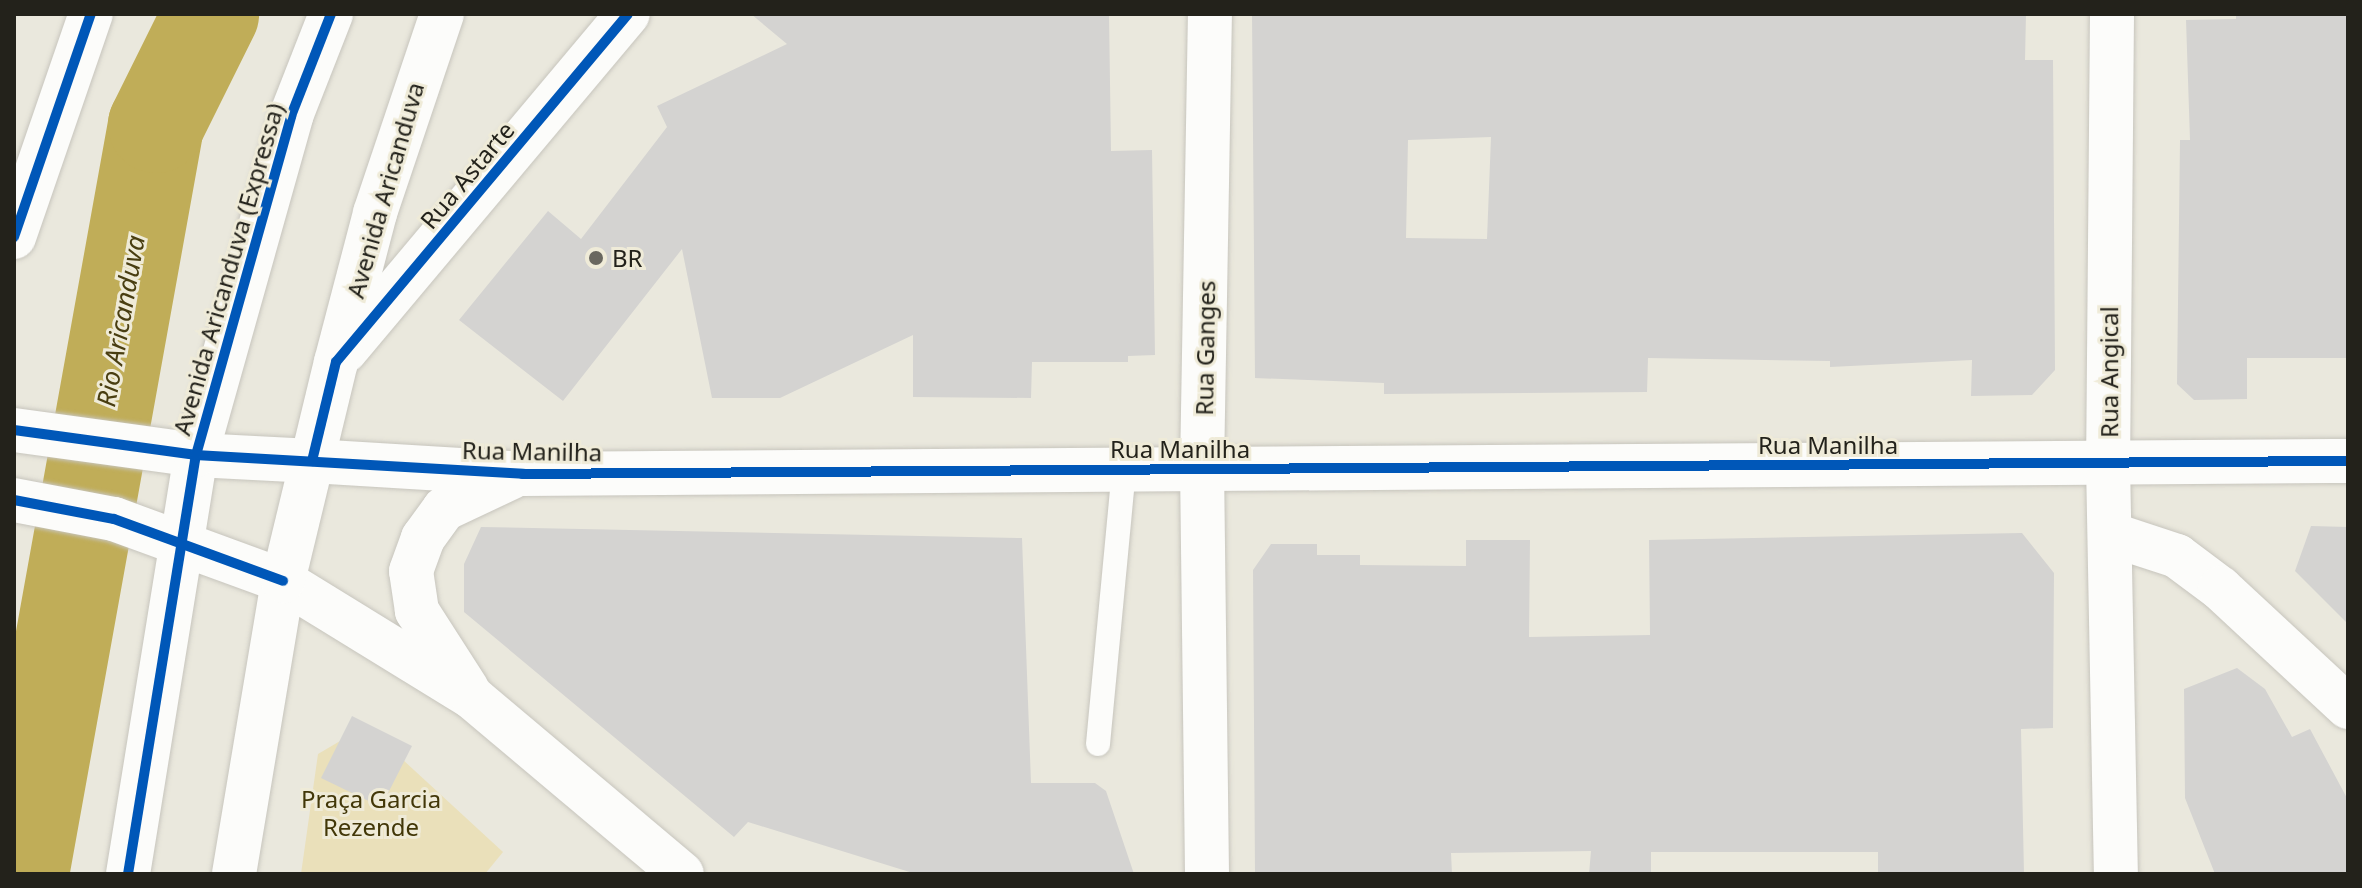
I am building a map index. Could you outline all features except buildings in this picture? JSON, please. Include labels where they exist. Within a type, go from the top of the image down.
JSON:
[{"type":"main road","points":[[14,237],[91,14]]},
{"type":"main road","name":"Avenida Aricanduva (Expressa)","points":[[128,874],[196,455],[291,116],[331,14]]},
{"type":"main road","name":"Avenida Aricanduva","points":[[234,874],[283,581],[312,461],[391,159],[442,14]]},
{"type":"main road","name":"Rua Astarte","points":[[336,362],[628,14]]},
{"type":"main road","name":"Rua Ganges","points":[[1207,874],[1202,469],[1210,14]]},
{"type":"main road","name":"Rua Angical","points":[[2112,14],[2108,463],[2116,874]]},
{"type":"main road","name":"Rua Manilha","points":[[20,431],[196,455],[522,474],[2348,461]]},
{"type":"main road","points":[[473,698],[417,611],[411,571],[423,538],[444,509],[471,492],[522,474]]},
{"type":"main road","points":[[17,501],[114,519],[180,540],[283,581],[473,698],[682,874]]},
{"type":"main road","points":[[2110,534],[2177,556],[2220,588],[2348,707]]},
{"type":"lane","points":[[1098,744],[1124,470]]},
{"type":"green space","name":"Praça Garcia Rezende","points":[[352,734],[402,759],[503,852],[485,874],[301,874],[318,754]]},
{"type":"waterway","name":"Rio Aricanduva","points":[[21,874],[156,125],[211,14]]},
{"type":"cycle path","points":[[14,237],[91,14]]},
{"type":"cycle path","points":[[128,874],[196,455],[291,116],[331,14]]},
{"type":"cycle path","points":[[312,461],[336,362],[628,14]]},
{"type":"cycle path","points":[[14,430],[196,455],[522,474],[2348,461]]},
{"type":"cycle path","points":[[14,500],[114,519],[283,581]]},
{"type":"place","name":"BR","points":[[596,258]]}]
